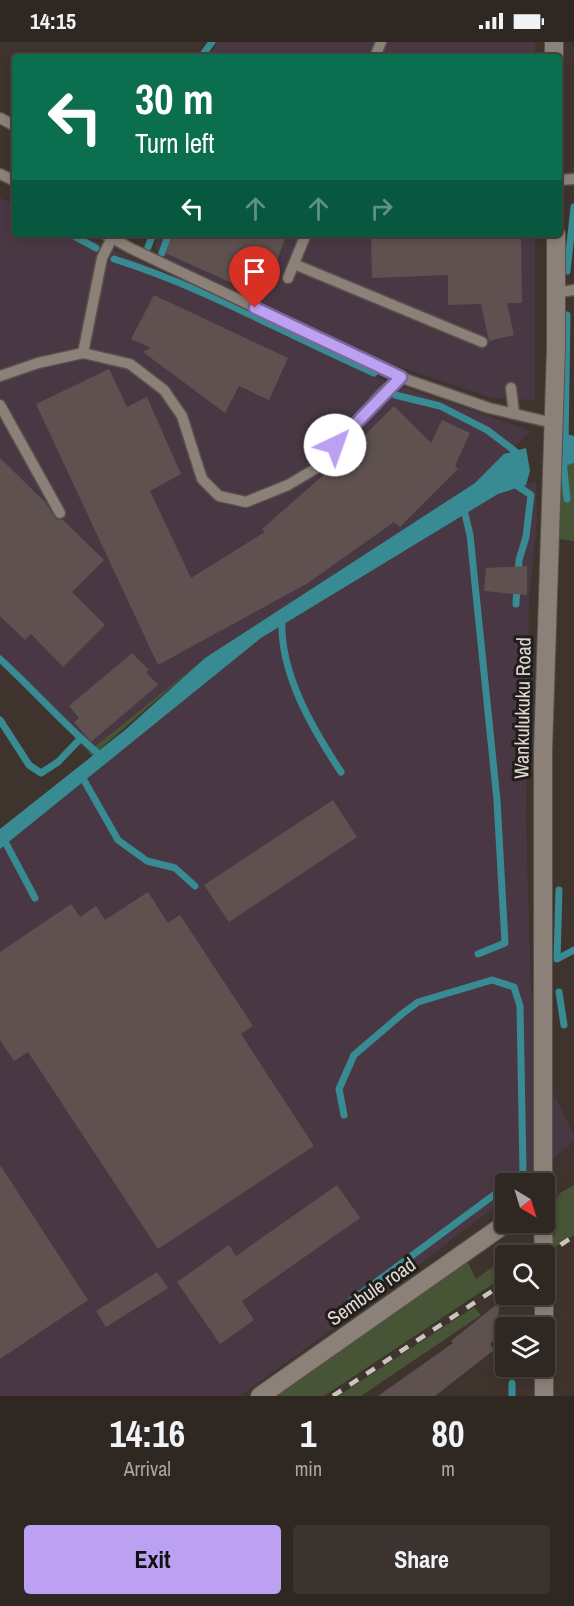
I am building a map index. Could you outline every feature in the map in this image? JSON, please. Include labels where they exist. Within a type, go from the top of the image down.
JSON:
[{"type":"main road","name":"Wankulukuku Road","points":[[543,1173],[543,750],[556,237]]},
{"type":"main road","name":"Sembule road","points":[[260,1396],[495,1231]]},
{"type":"main road","points":[[544,1377],[544,1396]]},
{"type":"lane","points":[[83,353],[104,253],[111,237]]},
{"type":"lane","points":[[113,237],[401,377],[489,408],[553,423]]},
{"type":"lane","points":[[288,278],[305,237]]},
{"type":"lane","points":[[294,264],[482,342]]},
{"type":"lane","points":[[555,294],[574,290]]},
{"type":"lane","points":[[0,376],[38,363],[83,353],[130,364],[164,390],[182,416],[202,479],[219,496],[246,502],[288,485],[315,469],[381,394],[401,377]]},
{"type":"lane","points":[[511,388],[513,414]]},
{"type":"lane","points":[[0,405],[60,513]]},
{"type":"shaded area","points":[[218,42],[535,42],[535,54],[211,54]]},
{"type":"shaded area","points":[[0,198],[12,204],[12,237],[86,237],[228,301],[383,380],[531,431],[475,483],[205,658],[88,752],[0,660]]},
{"type":"shaded area","points":[[160,237],[535,237],[535,400],[492,398],[367,356],[163,258],[155,246]]},
{"type":"shaded area","points":[[536,481],[537,521],[529,599],[526,821],[531,991],[552,1090],[574,1136],[574,1141],[537,1173],[495,1173],[495,1207],[377,1297],[240,1396],[0,1396],[0,849],[261,638],[498,494]]},
{"type":"green space","points":[[574,463],[574,541],[559,539],[562,467]]},
{"type":"green space","points":[[205,658],[92,756],[88,752]]},
{"type":"green space","points":[[574,1185],[574,1235],[555,1247],[555,1245],[542,1245],[555,1235],[555,1201],[560,1193]]},
{"type":"green space","points":[[466,1259],[476,1279],[495,1265],[495,1283],[324,1396],[273,1396]]},
{"type":"green space","points":[[474,1307],[481,1315],[361,1396],[338,1396]]},
{"type":"water","points":[[563,433],[574,436],[574,463],[562,467]]},
{"type":"water","points":[[526,448],[530,471],[526,485],[498,494],[261,638],[0,849],[0,829],[125,730],[205,658],[475,483],[504,454]]},
{"type":"building","points":[[172,237],[286,237],[263,297],[165,253]]},
{"type":"building","points":[[371,237],[521,237],[522,303],[507,303],[514,335],[489,341],[481,304],[448,305],[448,275],[372,278]]},
{"type":"building","points":[[154,295],[288,358],[269,400],[239,386],[225,413],[143,352],[151,348],[131,339]]},
{"type":"building","points":[[109,369],[127,407],[147,397],[181,474],[150,491],[191,578],[265,532],[262,529],[335,465],[394,406],[431,443],[442,420],[470,433],[455,466],[458,469],[400,527],[394,522],[308,583],[158,665],[36,404]]},
{"type":"building","points":[[0,458],[46,503],[56,519],[63,520],[104,560],[72,592],[105,625],[63,667],[31,634],[25,640],[0,616]]},
{"type":"building","points":[[527,566],[527,595],[484,591],[486,568]]},
{"type":"building","points":[[132,653],[149,670],[146,672],[158,685],[91,742],[74,722],[79,718],[69,706]]},
{"type":"building","points":[[333,800],[357,837],[229,922],[204,885]]},
{"type":"building","points":[[148,892],[168,923],[180,915],[253,1026],[241,1034],[314,1146],[158,1249],[28,1052],[14,1061],[0,1040],[0,952],[71,904],[80,917],[96,906],[105,920]]},
{"type":"building","points":[[0,1165],[88,1300],[0,1359]]},
{"type":"building","points":[[337,1185],[360,1218],[242,1301],[254,1320],[220,1344],[177,1282],[229,1245],[236,1256]]},
{"type":"building","points":[[157,1272],[168,1288],[106,1327],[96,1311]]},
{"type":"building","points":[[496,1305],[500,1305],[498,1317],[495,1317],[495,1340],[490,1344],[494,1350],[435,1396],[378,1396],[453,1343],[451,1341]]},
{"type":"waterway","points":[[203,54],[212,42]]},
{"type":"waterway","points":[[567,271],[574,207]]},
{"type":"waterway","points":[[76,237],[96,248]]},
{"type":"waterway","points":[[148,247],[152,237]]},
{"type":"waterway","points":[[162,253],[168,237]]},
{"type":"waterway","points":[[114,259],[213,297],[374,373]]},
{"type":"waterway","points":[[565,443],[567,315]]},
{"type":"waterway","points":[[395,395],[440,406],[487,430],[520,455]]},
{"type":"waterway","points":[[563,460],[567,499]]},
{"type":"waterway","points":[[513,483],[531,495],[526,537],[519,560],[518,575]]},
{"type":"waterway","points":[[464,510],[470,535],[497,800],[505,943],[478,954]]},
{"type":"waterway","points":[[516,604],[517,586]]},
{"type":"waterway","points":[[282,618],[282,638],[292,679],[319,737],[341,772]]},
{"type":"waterway","points":[[0,659],[102,757]]},
{"type":"waterway","points":[[0,720],[29,765],[41,773],[58,762],[80,739]]},
{"type":"waterway","points":[[81,775],[118,840],[147,861],[175,868],[195,886]]},
{"type":"waterway","points":[[3,838],[35,898]]},
{"type":"waterway","points":[[559,890],[557,959],[574,950]]},
{"type":"waterway","points":[[344,1115],[339,1089],[354,1055],[402,1014],[418,1002],[492,980],[514,987],[520,1006],[522,1173]]},
{"type":"waterway","points":[[559,992],[564,1025]]},
{"type":"waterway","points":[[352,1300],[495,1194]]},
{"type":"waterway","points":[[512,1383],[512,1396]]},
{"type":"railway","points":[[555,1249],[574,1236]]},
{"type":"railway","points":[[333,1396],[495,1289]]},
{"type":"route","points":[[255,308],[401,377],[381,394],[335,445]]}]
